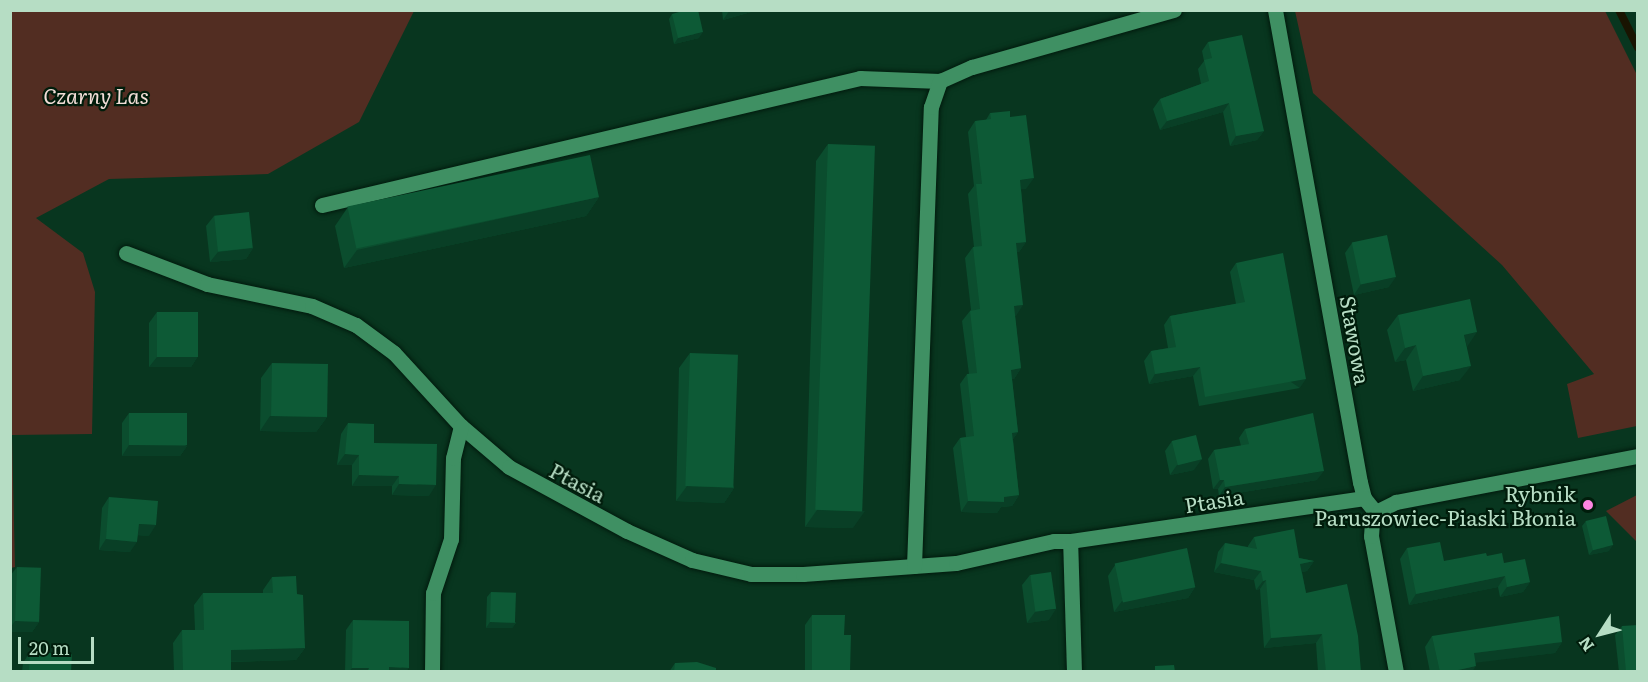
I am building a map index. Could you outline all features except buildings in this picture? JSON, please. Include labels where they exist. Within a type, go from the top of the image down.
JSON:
[{"type":"street","points":[[322,205],[860,78],[940,81],[972,67],[1174,10]]},
{"type":"street","name":"Stawowa","points":[[1275,10],[1364,498],[1377,514]]},
{"type":"street","points":[[914,566],[931,107],[940,81]]},
{"type":"street","name":"Ptasia","points":[[126,253],[207,284],[312,306],[356,325],[403,361],[461,426],[529,480],[627,531],[692,560],[751,574],[856,572],[956,563],[1054,541],[1070,542],[1364,498]]},
{"type":"street","points":[[432,672],[433,593],[451,539],[453,459],[461,426]]},
{"type":"street","points":[[1396,672],[1371,536],[1377,514],[1396,502],[1638,456]]},
{"type":"street","points":[[1070,542],[1074,672]]},
{"type":"green space","name":"Czarny Las","points":[[11,10],[414,11],[359,122],[268,174],[109,179],[36,218],[83,253],[95,292],[92,434],[12,435],[15,567],[11,568]]},
{"type":"green space","points":[[1295,11],[1605,11],[1637,75],[1637,426],[1578,438],[1567,384],[1594,374],[1502,265],[1313,93]]},
{"type":"green space","points":[[1637,495],[1637,542],[1606,511]]},
{"type":"waterway","points":[[1619,10],[1638,48]]},
{"type":"place","name":"Rybnik Paruszowiec-Piaski Błonia","points":[[1588,505]]}]
